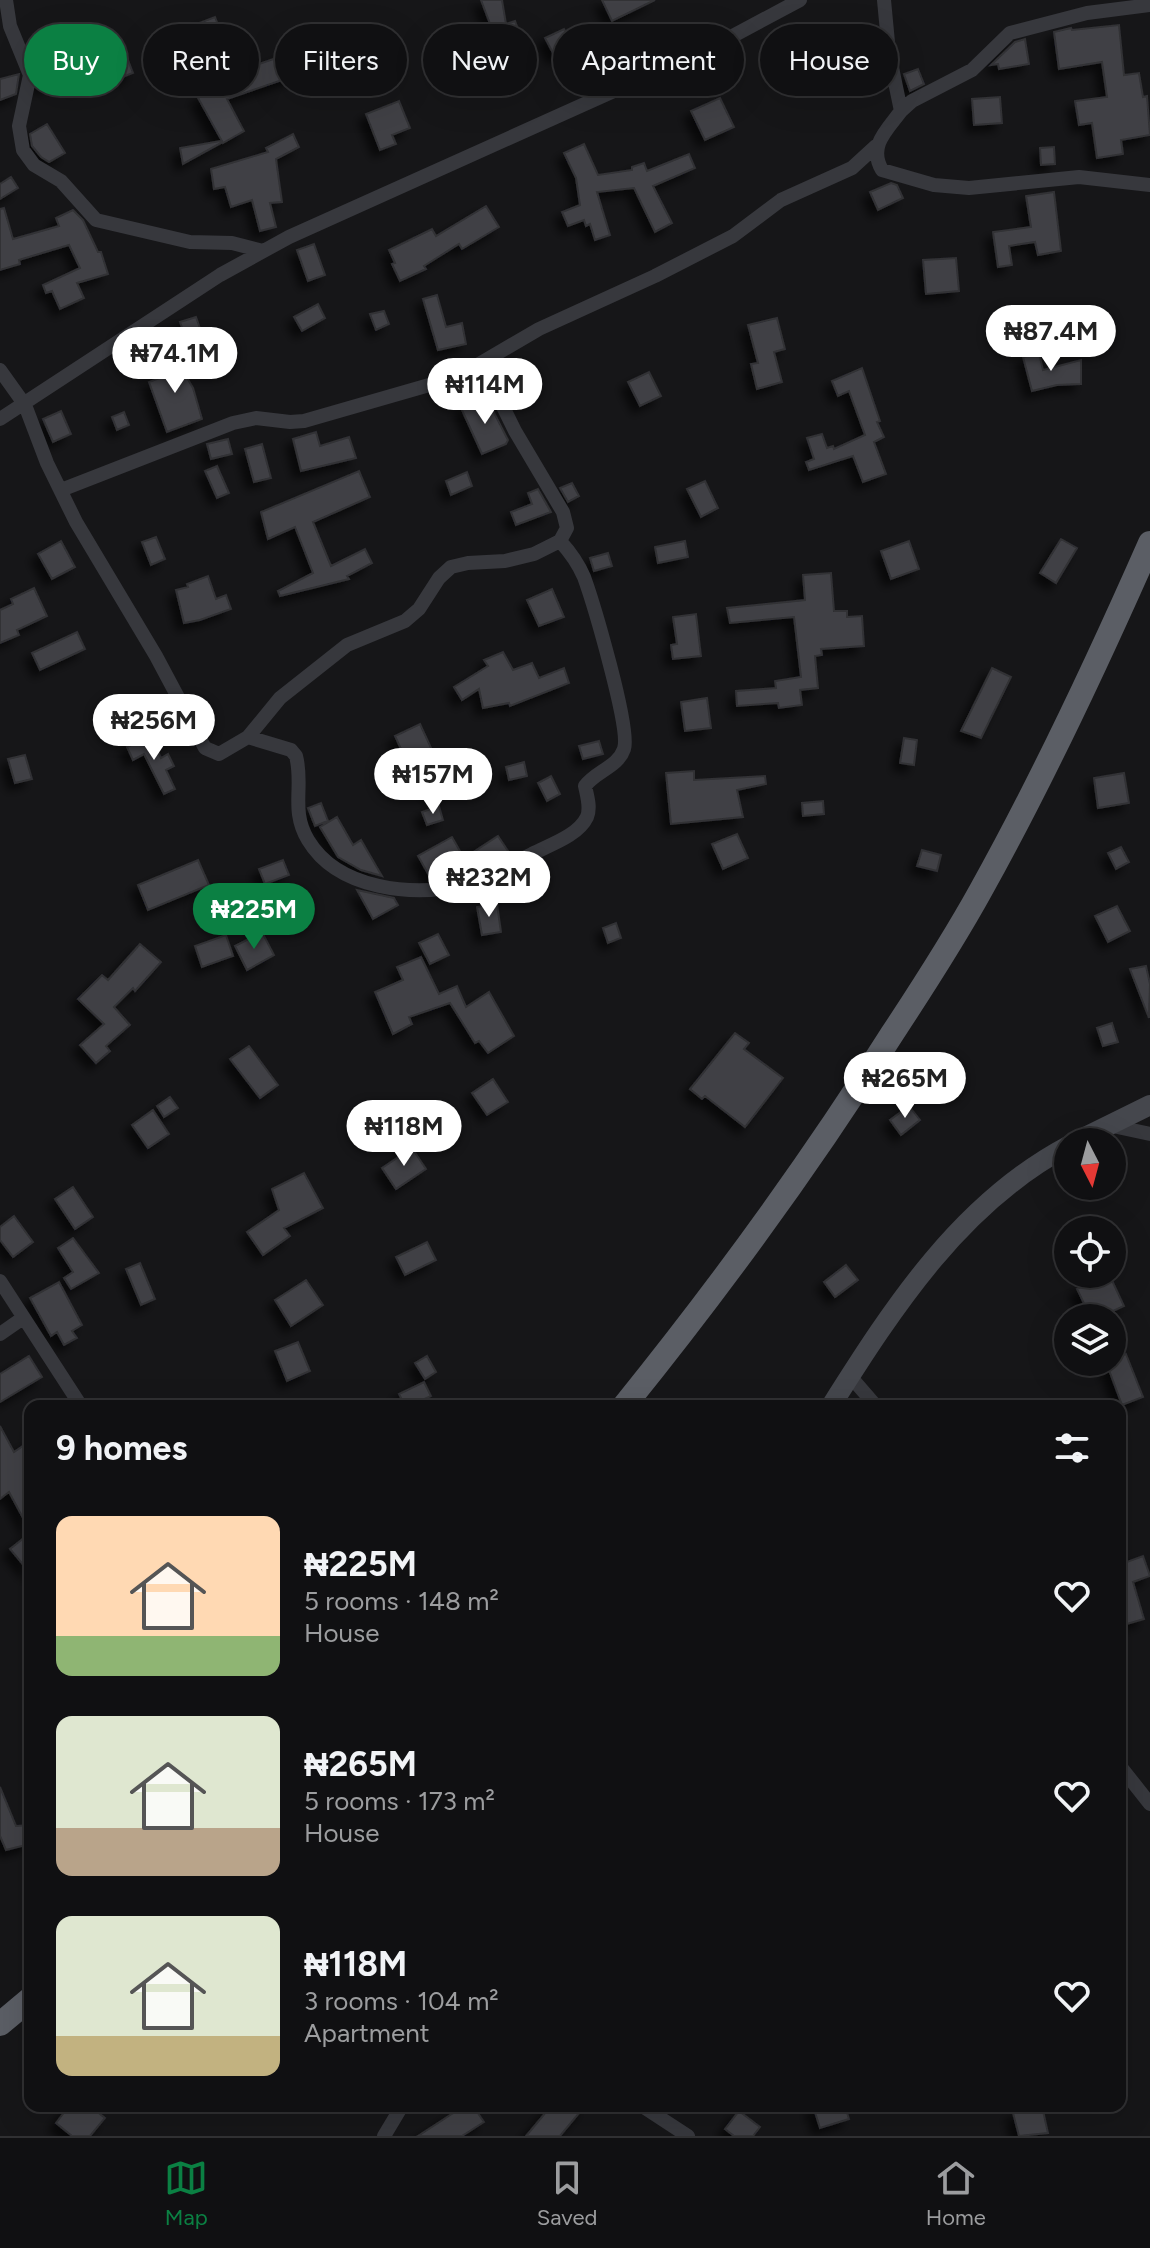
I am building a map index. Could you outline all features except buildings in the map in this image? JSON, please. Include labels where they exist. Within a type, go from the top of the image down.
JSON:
[{"type":"highway","points":[[629,1400],[750,1245],[815,1154],[980,892],[1071,717],[1150,543]]},
{"type":"highway","points":[[0,2024],[24,2004]]},
{"type":"main road","points":[[1101,1128],[1150,1105]]},
{"type":"main road","points":[[835,1400],[924,1269],[966,1221],[1003,1187],[1054,1153]]},
{"type":"street","points":[[6,0],[10,26],[29,67],[19,126],[23,150],[34,165],[61,181],[96,220],[190,242],[232,243],[263,251]]},
{"type":"street","points":[[0,419],[220,275],[289,237],[716,45],[800,0]]},
{"type":"street","points":[[884,0],[889,53],[901,111]]},
{"type":"street","points":[[61,490],[233,423],[256,418],[304,421],[457,377],[539,329],[733,236],[781,200],[852,168],[876,146],[912,101],[972,70],[1010,33],[1087,13],[1150,5]]},
{"type":"street","points":[[876,146],[876,159],[882,170],[934,185],[969,188],[1079,177],[1150,185]]},
{"type":"street","points":[[0,370],[25,405],[47,463],[76,522],[156,656],[205,748],[219,754],[248,737],[280,698],[347,645],[405,621],[419,609],[439,578],[451,567],[505,561],[534,554],[560,541],[567,528],[563,512],[515,431],[482,364]]},
{"type":"street","points":[[248,737],[283,747],[296,756],[298,820],[308,841],[322,858],[364,881],[402,891],[467,885],[567,837],[586,819],[589,808],[585,786],[591,778],[622,756],[626,744],[606,651],[584,577],[574,557],[560,541]]},
{"type":"street","points":[[1108,1124],[1150,1134]]},
{"type":"street","points":[[0,1281],[77,1400]]},
{"type":"street","points":[[0,1334],[23,1318]]},
{"type":"street","points":[[850,1376],[871,1400]]},
{"type":"street","points":[[1126,1774],[1150,1804]]},
{"type":"street","points":[[384,2136],[398,2112]]},
{"type":"street","points":[[651,2112],[688,2136]]}]
